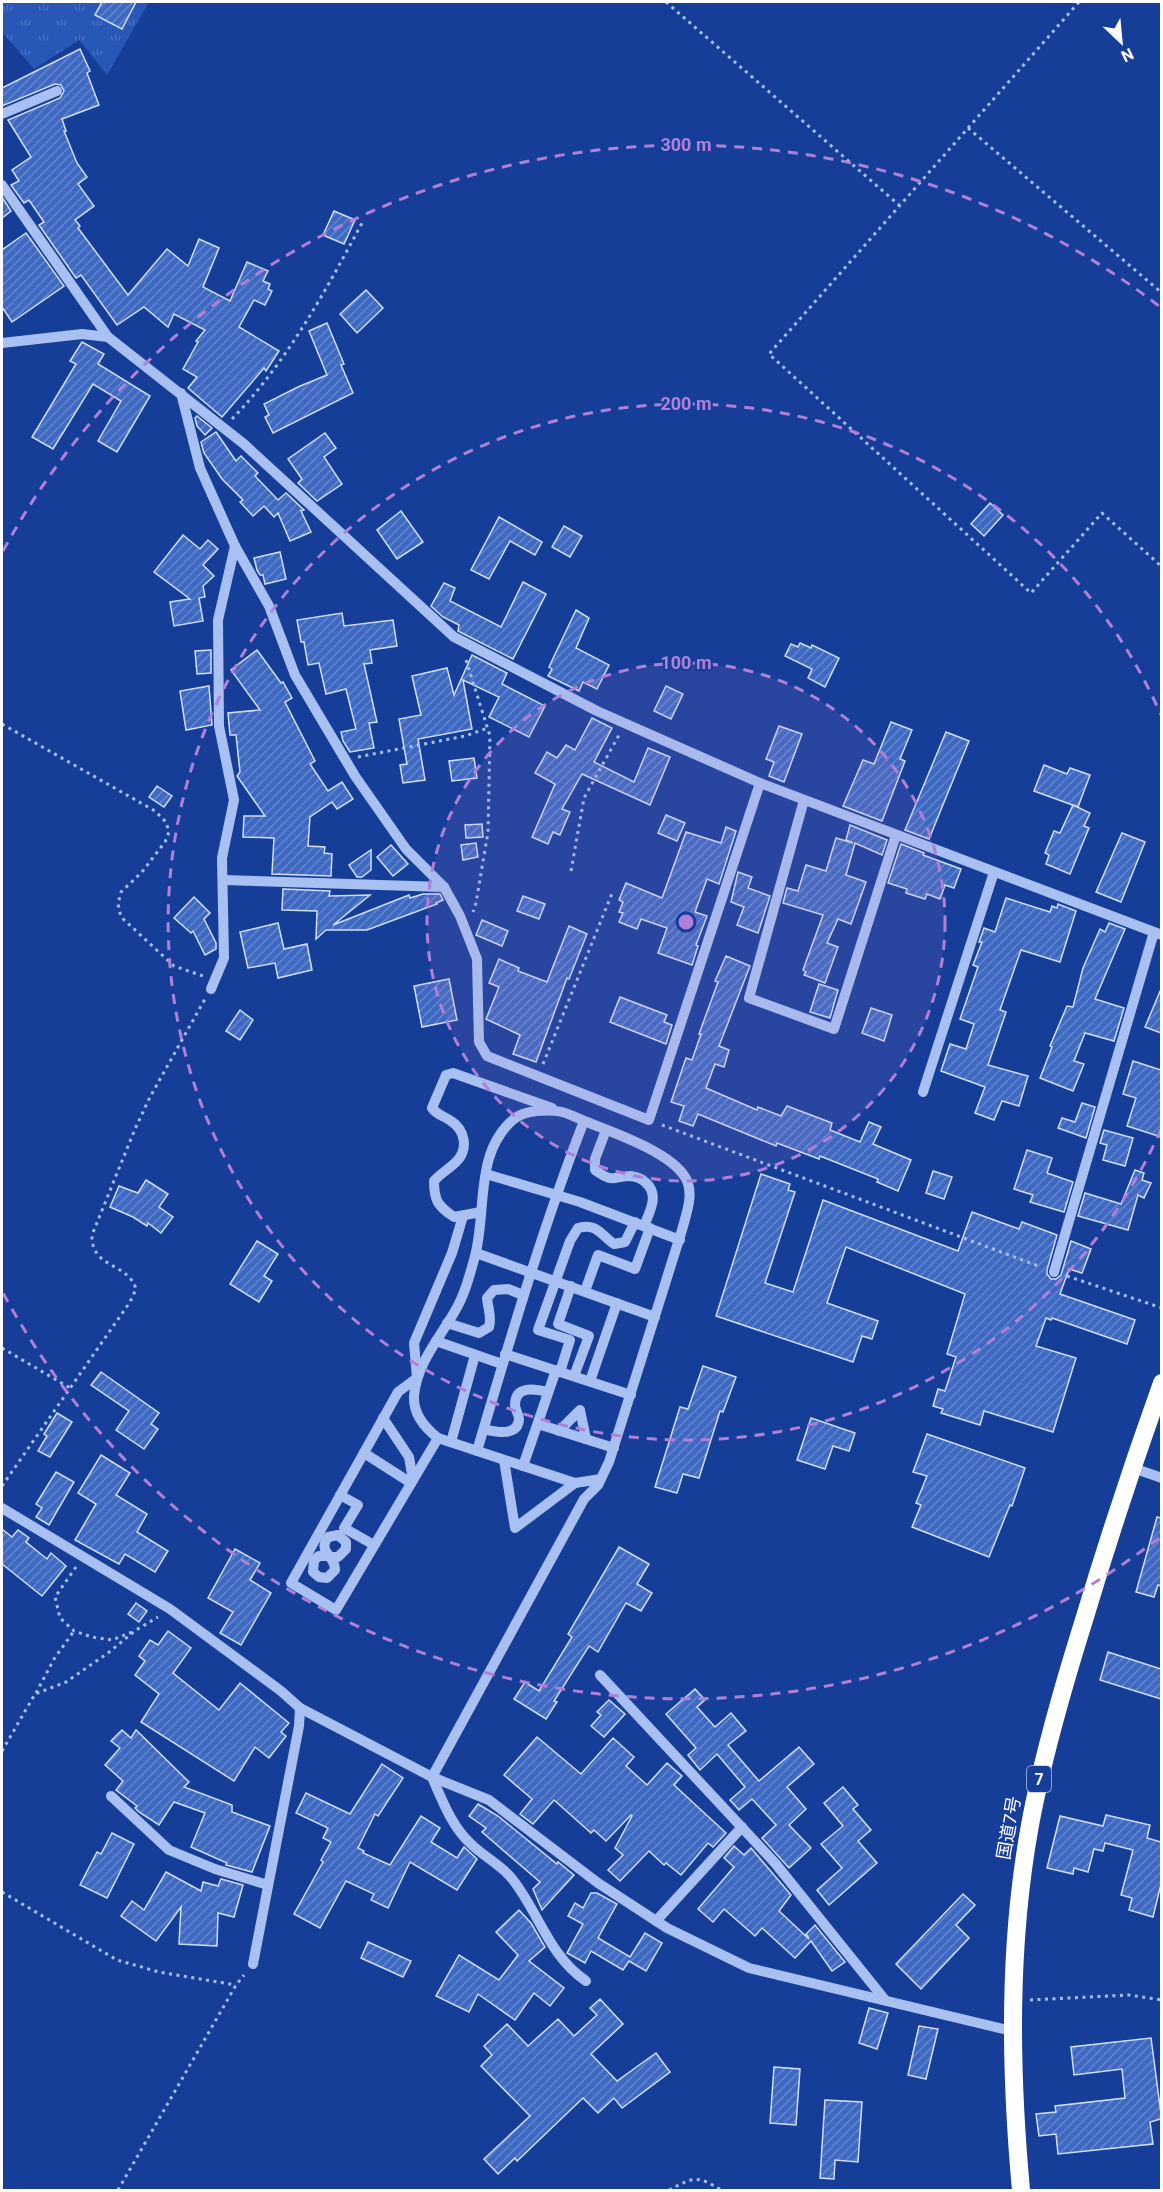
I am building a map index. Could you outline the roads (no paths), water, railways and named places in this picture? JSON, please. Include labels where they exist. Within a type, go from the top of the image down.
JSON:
[{"type":"highway","name":"国道7号","points":[[1021,2190],[1016,2130],[1013,2000],[1021,1889],[1038,1784],[1060,1698],[1132,1468],[1158,1407],[1161,1383]]},
{"type":"street","points":[[2,114],[57,91]]},
{"type":"street","points":[[2,185],[108,337],[244,444],[429,616],[459,640],[626,723],[760,783],[1158,934],[1054,1272]]},
{"type":"street","points":[[2,344],[82,334],[108,337]]},
{"type":"street","points":[[181,393],[200,468],[235,546],[269,606],[295,675],[345,760],[406,849],[444,888],[452,900],[477,959],[478,1042],[487,1056],[649,1120],[760,783]]},
{"type":"street","points":[[211,988],[224,958],[222,858],[234,800],[219,726],[218,620],[235,546]]},
{"type":"street","points":[[804,800],[748,998],[834,1029],[896,835]]},
{"type":"street","points":[[923,1092],[993,872]]},
{"type":"street","points":[[223,880],[444,888]]},
{"type":"street","points":[[432,1777],[584,1499],[601,1479],[614,1448],[680,1240],[690,1197],[686,1178],[671,1162],[633,1141],[453,1073],[446,1075],[432,1107],[435,1113],[452,1121],[461,1130],[465,1141],[463,1152],[456,1162],[434,1181],[434,1196],[442,1208],[454,1217],[481,1212]]},
{"type":"street","points":[[438,1438],[336,1610],[291,1583],[398,1392],[417,1378],[436,1341],[456,1310],[466,1287],[476,1253],[486,1174],[491,1152],[500,1133],[516,1117],[534,1112],[561,1112]]},
{"type":"street","points":[[477,1451],[523,1295],[556,1194],[584,1121]]},
{"type":"street","points":[[585,1292],[598,1255],[635,1269],[643,1226],[653,1205],[653,1195],[648,1185],[640,1178],[605,1177],[595,1170],[595,1159],[606,1130]]},
{"type":"street","points":[[486,1174],[556,1194],[680,1240]]},
{"type":"street","points":[[463,1216],[452,1253],[414,1343],[417,1378],[414,1400],[418,1418],[427,1430],[438,1438],[575,1483],[601,1479]]},
{"type":"street","points":[[524,1466],[548,1392],[570,1340],[538,1330],[570,1241],[578,1228],[587,1226],[599,1229],[614,1244],[625,1242],[643,1226]]},
{"type":"street","points":[[476,1253],[655,1317]]},
{"type":"street","points":[[571,1286],[558,1324],[589,1336],[574,1376]]},
{"type":"street","points":[[447,1323],[479,1333],[489,1327],[492,1319],[487,1298],[494,1290],[508,1289],[523,1295]]},
{"type":"street","points":[[590,1381],[617,1303]]},
{"type":"street","points":[[436,1341],[475,1355],[558,1371],[631,1395]]},
{"type":"street","points":[[451,1442],[475,1355]]},
{"type":"street","points":[[484,1429],[500,1433],[510,1432],[517,1425],[519,1418],[515,1406],[518,1395],[525,1389],[548,1392]]},
{"type":"street","points":[[559,1431],[580,1410],[586,1439]]},
{"type":"street","points":[[383,1418],[408,1457],[412,1481]]},
{"type":"street","points":[[537,1424],[614,1448]]},
{"type":"street","points":[[364,1453],[412,1481]]},
{"type":"street","points":[[504,1460],[514,1528],[575,1483]]},
{"type":"street","points":[[1132,1468],[1161,1478]]},
{"type":"street","points":[[340,1495],[358,1505],[344,1528],[374,1545]]},
{"type":"street","points":[[2,1508],[170,1609],[281,1691],[300,1708],[432,1777],[489,1800],[598,1882],[656,1921],[697,1944],[749,1968],[1012,2031]]},
{"type":"street","points":[[329,1556],[320,1556],[314,1560],[312,1568],[317,1576],[327,1578],[333,1573],[335,1566],[329,1556],[324,1551],[324,1544],[327,1537],[334,1534],[341,1536],[346,1542],[344,1553],[338,1557],[329,1556]]},
{"type":"street","points":[[344,1553],[364,1563]]},
{"type":"street","points":[[308,1593],[317,1576]]},
{"type":"street","points":[[600,1676],[775,1863],[885,2000]]},
{"type":"street","points":[[253,1964],[299,1726],[300,1708]]},
{"type":"street","points":[[432,1777],[452,1821],[470,1844],[513,1879],[557,1953],[572,1972],[585,1981]]},
{"type":"street","points":[[111,1796],[169,1850],[215,1869],[268,1885]]},
{"type":"street","points":[[656,1921],[742,1827]]}]
